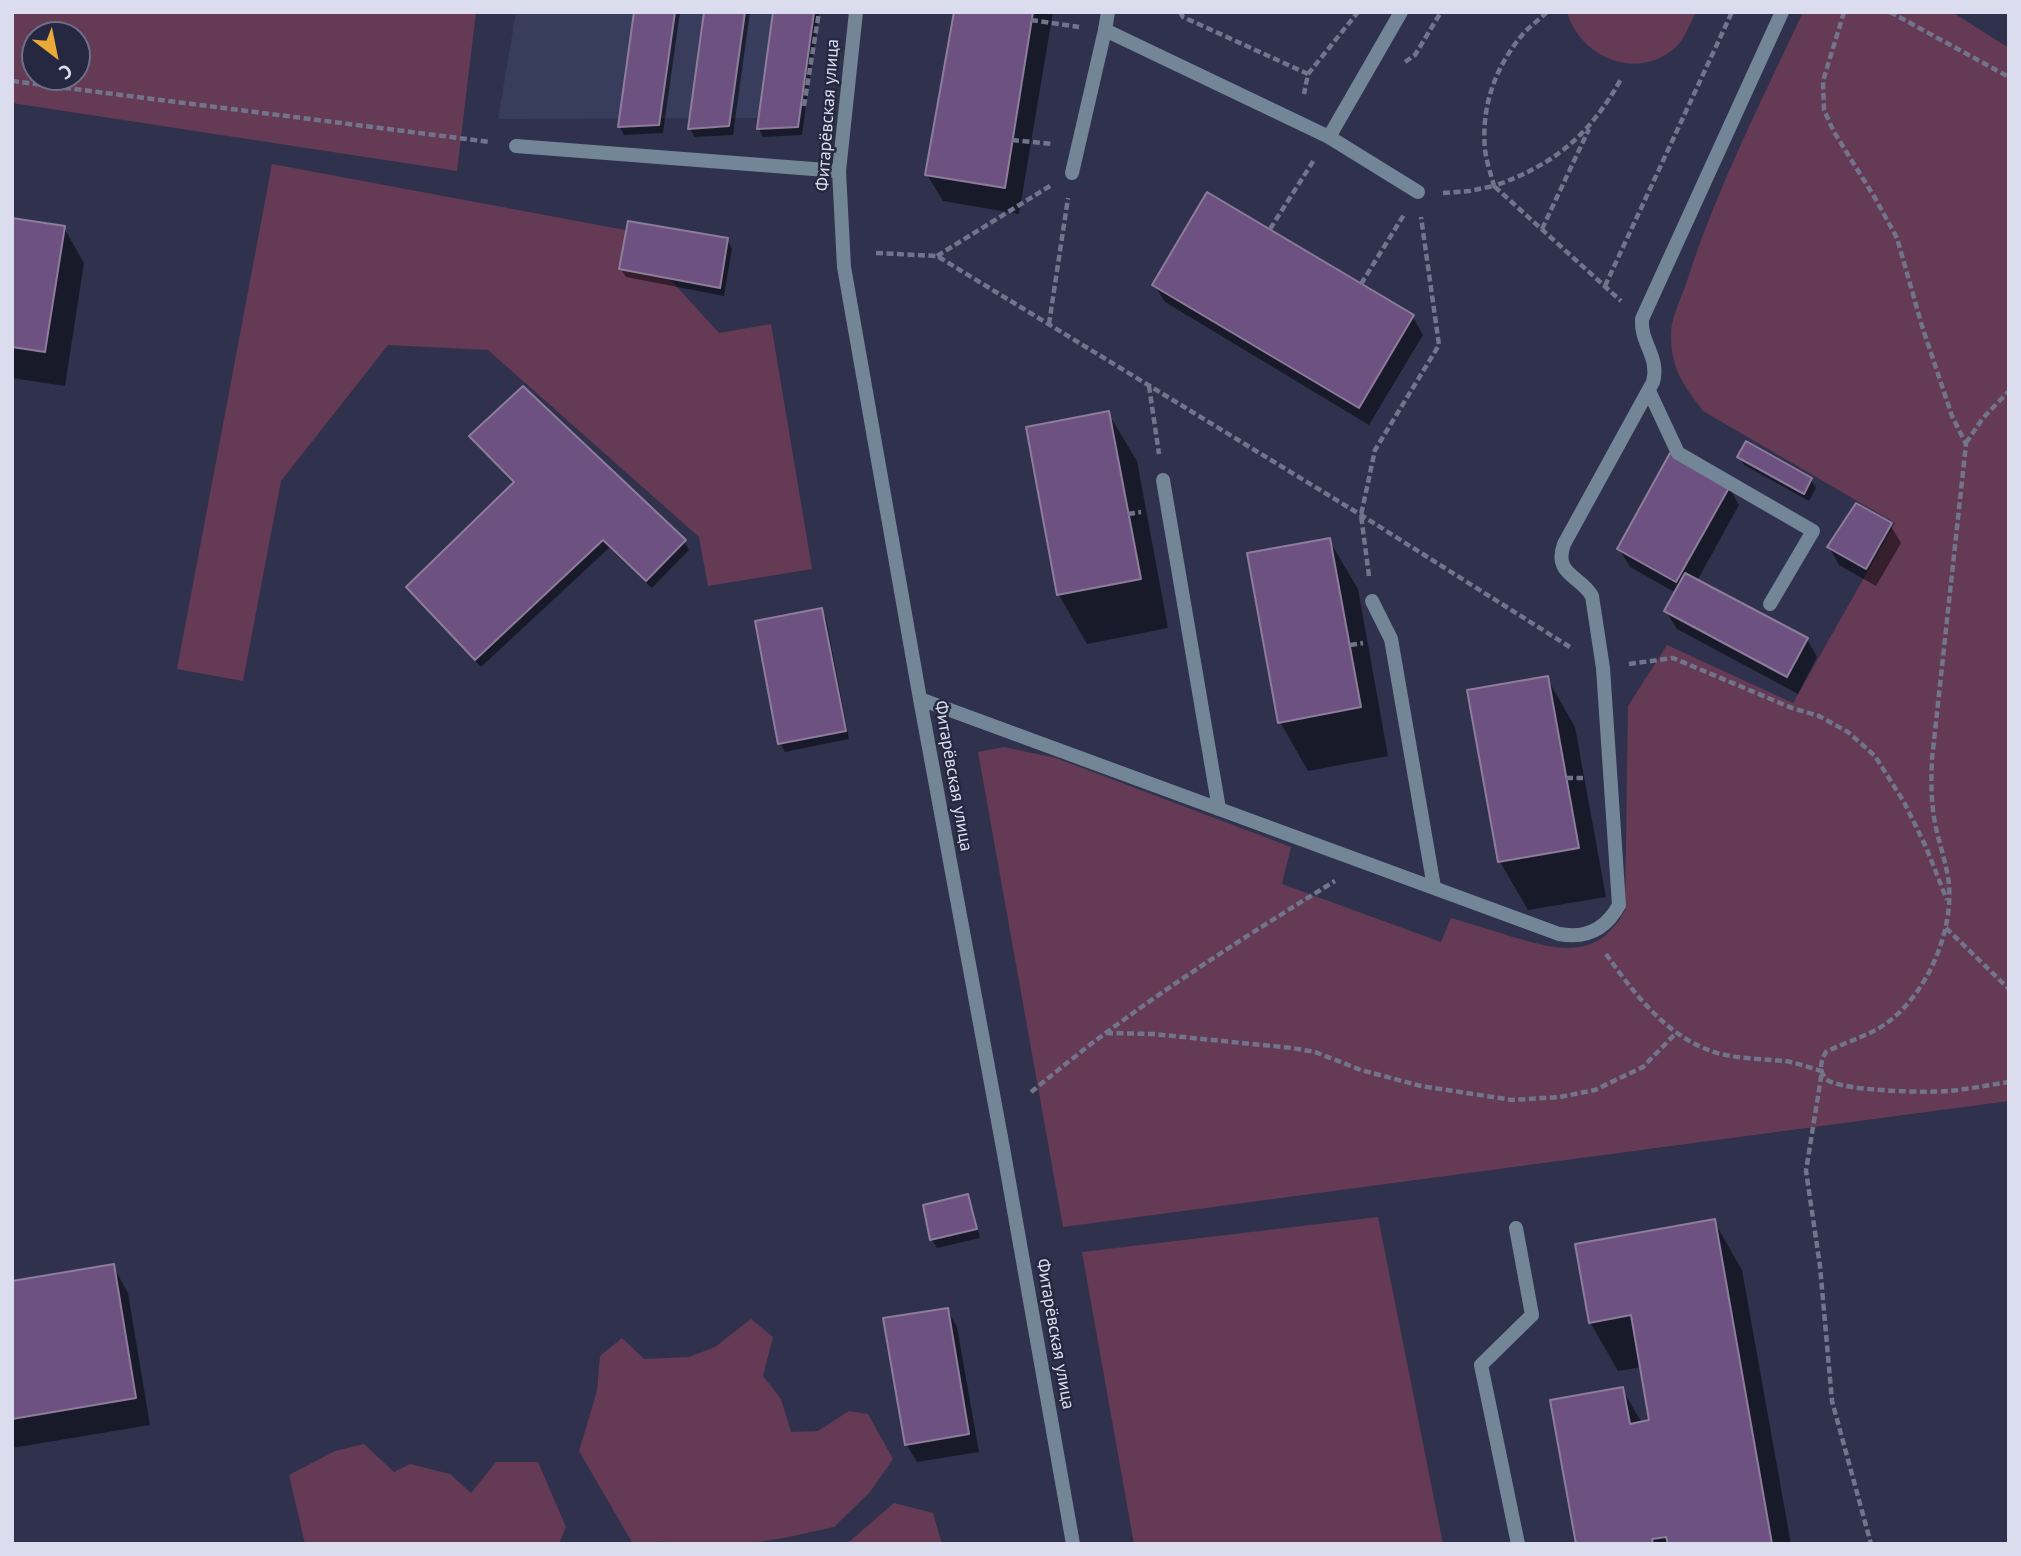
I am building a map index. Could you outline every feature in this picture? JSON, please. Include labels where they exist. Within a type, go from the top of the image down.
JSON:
[{"type":"street","name":"Фитарёвская улица","points":[[856,12],[839,171],[844,267],[1073,1544]]},
{"type":"street","points":[[1072,173],[1108,12]]},
{"type":"street","points":[[1329,137],[1401,12]]},
{"type":"street","points":[[920,699],[1559,934],[1571,936],[1591,933],[1607,923],[1619,905],[1603,668],[1592,596],[1588,588],[1565,570],[1561,554],[1656,374],[1655,364],[1643,338],[1642,319],[1782,12]]},
{"type":"street","points":[[1105,30],[1329,137],[1418,192]]},
{"type":"street","points":[[516,146],[839,171]]},
{"type":"street","points":[[1649,391],[1678,453],[1813,531],[1770,604]]},
{"type":"street","points":[[1163,480],[1219,809]]},
{"type":"street","points":[[1372,601],[1391,639],[1433,887]]},
{"type":"street","points":[[1516,1228],[1532,1315],[1481,1365],[1518,1544]]},
{"type":"path","points":[[804,106],[819,12]]},
{"type":"path","points":[[1180,12],[1183,17],[1308,74]]},
{"type":"path","points":[[1270,229],[1329,137],[1303,103],[1308,74],[1358,12]]},
{"type":"path","points":[[1546,12],[1524,33],[1502,63],[1490,92],[1484,123],[1485,152],[1494,186],[1642,319]]},
{"type":"path","points":[[1605,286],[1732,12]]},
{"type":"path","points":[[1844,12],[1823,81],[1824,110],[1834,132],[1897,238],[1952,416],[1966,444]]},
{"type":"path","points":[[1890,12],[2009,77]]},
{"type":"path","points":[[1031,20],[1105,30]]},
{"type":"path","points":[[1418,192],[1469,191],[1494,186],[1545,163],[1564,151],[1591,125],[1621,79]]},
{"type":"path","points":[[12,81],[516,146]]},
{"type":"path","points":[[1542,229],[1591,125]]},
{"type":"path","points":[[1012,140],[1078,147]]},
{"type":"path","points":[[937,256],[1072,173]]},
{"type":"path","points":[[1049,324],[1072,173]]},
{"type":"path","points":[[1361,284],[1418,192]]},
{"type":"path","points":[[1372,601],[1361,515],[1375,450],[1439,345],[1418,192]]},
{"type":"path","points":[[876,253],[937,256],[1361,515],[1603,668],[1673,659],[1792,708],[1819,716],[1848,732],[1875,756],[1904,802],[1949,904]]},
{"type":"path","points":[[1149,385],[1163,480]]},
{"type":"path","points":[[1871,1544],[1832,1401],[1820,1266],[1806,1171],[1821,1063],[1826,1052],[1868,1035],[1904,1008],[1930,970],[1946,928],[1949,885],[1944,853],[1935,823],[1931,790],[1932,759],[1966,444],[1983,418],[2009,391]]},
{"type":"path","points":[[1031,1092],[1106,1033],[1277,916],[1364,862]]},
{"type":"path","points":[[1946,928],[2009,989]]},
{"type":"path","points":[[1591,933],[1619,972],[1650,1008],[1676,1033],[1704,1048],[1721,1054],[1789,1062],[1822,1071],[1830,1081],[1848,1086],[1947,1091],[2009,1082]]},
{"type":"path","points":[[1106,1033],[1153,1034],[1292,1048],[1315,1052],[1361,1070],[1422,1086],[1512,1100],[1560,1097],[1595,1090],[1643,1067],[1676,1033]]},
{"type":"shaded area","points":[[12,12],[476,12],[457,171],[12,103]]},
{"type":"shaded area","points":[[516,12],[804,12],[762,118],[498,119]]},
{"type":"shaded area","points":[[1567,12],[1696,12],[1677,46],[1662,57],[1629,63],[1598,53],[1574,28]]},
{"type":"shaded area","points":[[1803,12],[1952,12],[2009,48],[2009,1101],[1063,1227],[978,752],[1004,747],[1056,758],[1291,847],[1282,884],[1441,942],[1451,918],[1530,942],[1576,948],[1602,938],[1625,910],[1628,706],[1667,645],[1793,703],[1895,523],[1703,411],[1676,367],[1671,334],[1675,313],[1713,210]]},
{"type":"shaded area","points":[[272,164],[625,230],[719,333],[771,324],[812,569],[708,586],[699,537],[488,350],[388,345],[281,481],[243,681],[177,669]]},
{"type":"shaded area","points":[[1378,1217],[1443,1544],[1134,1544],[1082,1252]]},
{"type":"shaded area","points":[[751,1319],[773,1337],[763,1376],[781,1399],[791,1432],[818,1431],[849,1411],[868,1414],[893,1459],[870,1492],[834,1527],[744,1544],[633,1544],[579,1451],[597,1391],[600,1356],[622,1338],[644,1359],[689,1357],[715,1347]]},
{"type":"shaded area","points":[[364,1444],[394,1472],[410,1464],[450,1474],[471,1493],[496,1462],[538,1462],[566,1527],[559,1544],[305,1544],[289,1475],[335,1451]]},
{"type":"shaded area","points":[[894,1503],[933,1513],[942,1544],[842,1544],[850,1541]]},
{"type":"building","points":[[634,12],[675,12],[659,125],[618,127]]},
{"type":"building","points":[[704,12],[745,12],[729,126],[688,129]]},
{"type":"building","points":[[773,12],[814,12],[798,127],[757,129]]},
{"type":"building","points":[[954,12],[1033,12],[1005,188],[925,175]]},
{"type":"building","points":[[1207,192],[1414,315],[1359,408],[1152,285]]},
{"type":"building","points":[[12,218],[65,226],[45,352],[12,347]]},
{"type":"building","points":[[628,221],[728,238],[720,288],[619,269]]},
{"type":"building","points":[[523,386],[686,540],[646,581],[603,540],[475,660],[406,587],[514,482],[469,436]]},
{"type":"building","points":[[1109,411],[1141,579],[1057,595],[1026,427]]},
{"type":"building","points":[[1746,441],[1812,478],[1804,494],[1737,457]]},
{"type":"building","points":[[1670,453],[1730,486],[1676,582],[1617,549]]},
{"type":"building","points":[[1856,503],[1892,523],[1866,569],[1827,547]]},
{"type":"building","points":[[1330,538],[1361,707],[1278,723],[1247,553]]},
{"type":"building","points":[[1685,573],[1808,638],[1787,677],[1664,611]]},
{"type":"building","points":[[822,608],[846,731],[778,744],[755,621]]},
{"type":"building","points":[[1548,676],[1579,848],[1498,862],[1467,690]]},
{"type":"building","points":[[968,1194],[977,1229],[930,1240],[923,1205]]},
{"type":"building","points":[[1715,1219],[1772,1544],[1668,1544],[1666,1537],[1652,1539],[1653,1544],[1576,1544],[1550,1400],[1623,1387],[1630,1424],[1649,1420],[1631,1315],[1589,1323],[1575,1244]]},
{"type":"building","points":[[114,1264],[136,1398],[12,1419],[12,1281]]},
{"type":"building","points":[[948,1308],[969,1434],[905,1445],[883,1318]]}]
